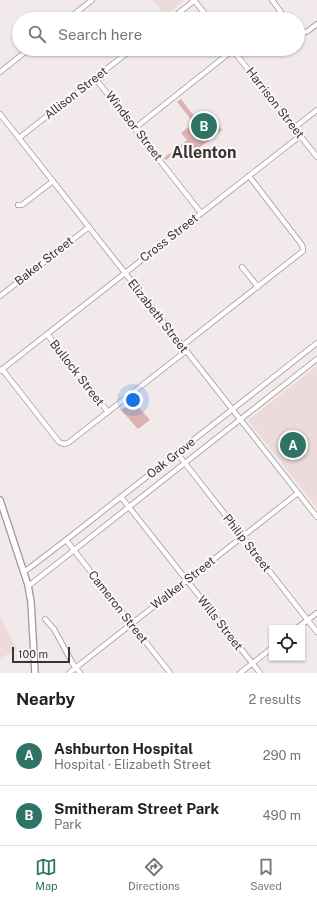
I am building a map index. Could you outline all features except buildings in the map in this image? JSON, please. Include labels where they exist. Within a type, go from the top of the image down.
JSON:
[{"type":"main road","points":[[0,500],[28,585],[31,602],[36,673]]},
{"type":"street","points":[[77,12],[92,0]]},
{"type":"street","points":[[179,12],[194,0],[203,12]]},
{"type":"street","points":[[272,0],[281,12]]},
{"type":"street","points":[[305,33],[317,24]]},
{"type":"street","points":[[0,72],[20,56]]},
{"type":"street","name":"Allison Street","points":[[19,138],[123,56]]},
{"type":"street","points":[[135,128],[225,56]]},
{"type":"street","name":"Harrison Street","points":[[238,56],[317,157]]},
{"type":"street","name":"Windsor Street","points":[[95,78],[202,213]]},
{"type":"street","points":[[294,128],[317,110]]},
{"type":"street","name":"Elizabeth Street","points":[[0,114],[317,517]]},
{"type":"street","name":"Cross Street","points":[[1,370],[300,136]]},
{"type":"street","points":[[182,346],[301,253],[303,248],[249,176]]},
{"type":"street","points":[[18,205],[22,205],[53,181]]},
{"type":"street","name":"Baker Street","points":[[0,296],[89,227]]},
{"type":"street","points":[[242,267],[258,287]]},
{"type":"street","name":"Bullock Street","points":[[47,334],[108,412]]},
{"type":"street","name":"Oak Grove","points":[[24,571],[66,540],[317,343]]},
{"type":"street","points":[[1,370],[61,444],[64,444],[108,412],[186,350]]},
{"type":"street","name":"Oak Grove","points":[[28,585],[317,359]]},
{"type":"street","name":"Philip Street","points":[[177,453],[317,632]]},
{"type":"street","name":"Walker Street","points":[[69,673],[298,493]]},
{"type":"street","name":"Wills Street","points":[[122,496],[260,673]]},
{"type":"street","name":"Cameron Street","points":[[66,540],[170,673]]},
{"type":"street","points":[[301,625],[317,612]]},
{"type":"street","points":[[45,619],[54,629],[80,673]]},
{"type":"street","points":[[240,673],[269,650]]},
{"type":"shaded area","points":[[152,0],[184,0],[170,12],[162,12]]},
{"type":"shaded area","points":[[181,99],[197,120],[208,112],[222,130],[195,151],[188,142],[166,160],[164,158],[187,140],[181,133],[194,123],[177,102]]},
{"type":"shaded area","points":[[317,366],[317,508],[248,420]]},
{"type":"shaded area","points":[[133,401],[150,420],[138,429],[121,410]]},
{"type":"shaded area","points":[[0,615],[17,650],[0,658]]},
{"type":"place","name":"Smitheram Street Park","points":[[204,126]]},
{"type":"place","name":"Ashburton Hospital","points":[[293,445]]},
{"type":"district","name":"Allenton","points":[[204,152]]}]
